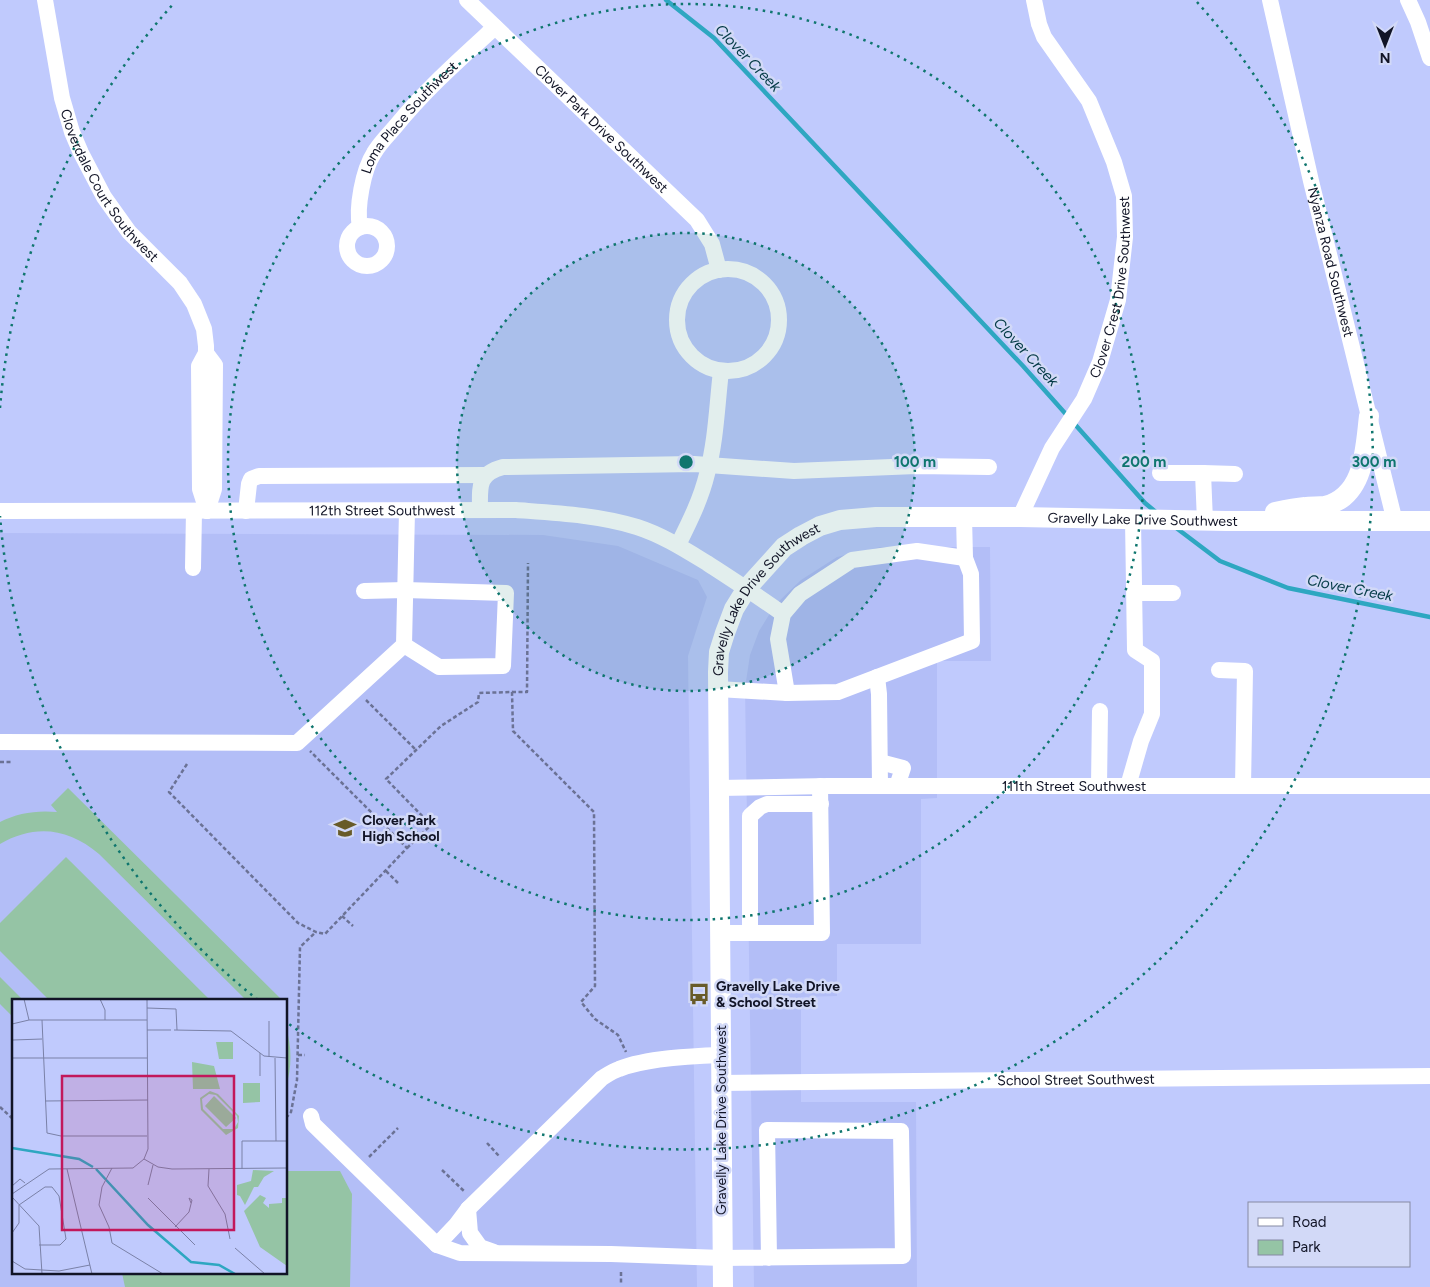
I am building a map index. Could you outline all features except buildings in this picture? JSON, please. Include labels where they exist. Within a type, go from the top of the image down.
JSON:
[{"type":"main road","points":[[1226,521],[1306,506],[1325,506],[1347,495],[1356,480],[1363,460],[1369,416]]},
{"type":"main road","name":"Gravelly Lake Drive Southwest","points":[[723,1287],[718,788],[720,652],[734,609],[747,588],[784,547],[820,526],[840,520],[876,517],[1020,517],[1205,521],[1430,521]]},
{"type":"street","name":"Cloverdale Court Southwest","points":[[44,0],[62,98],[72,132],[81,153],[104,198],[129,232],[187,292],[204,329],[206,353],[200,366],[200,511],[193,568]]},
{"type":"street","name":"Clover Park Drive Southwest","points":[[467,0],[697,220],[712,244],[719,270]]},
{"type":"street","name":"Clover Crest Drive Southwest","points":[[1020,517],[1048,456],[1084,399],[1100,362],[1118,300],[1125,237],[1124,196],[1114,162],[1089,101],[1044,37],[1034,0]]},
{"type":"street","name":"Nyanza Road Southwest","points":[[1270,0],[1311,181],[1395,522]]},
{"type":"street","points":[[1408,0],[1418,22],[1430,58]]},
{"type":"street","name":"Loma Place Southwest","points":[[360,227],[359,210],[362,188],[373,154],[410,109],[445,72],[495,27]]},
{"type":"street","points":[[727,268],[744,271],[759,278],[771,291],[778,306],[780,323],[776,340],[767,354],[754,365],[738,371],[721,371],[705,366],[691,356],[681,342],[677,326],[678,309],[684,293],[696,280],[710,271],[719,270],[727,268]]},
{"type":"street","points":[[678,545],[702,490],[709,466],[721,371]]},
{"type":"street","points":[[480,510],[480,488],[486,475],[491,470],[503,467],[694,464],[794,471],[916,466],[989,467]]},
{"type":"street","points":[[1160,473],[1235,474]]},
{"type":"street","points":[[1203,473],[1205,521]]},
{"type":"street","points":[[246,511],[249,484],[251,479],[259,476],[486,475]]},
{"type":"street","name":"112th Street Southwest","points":[[0,512],[516,510],[577,514],[635,526],[657,534],[747,588],[783,614]]},
{"type":"street","points":[[0,742],[297,743],[404,645],[407,511]]},
{"type":"street","points":[[718,690],[787,693],[838,692],[972,641],[972,574],[965,558],[964,517]]},
{"type":"street","points":[[1128,786],[1141,741],[1152,714],[1152,661],[1135,650],[1133,520]]},
{"type":"street","points":[[787,693],[778,639],[783,614],[800,594],[852,560],[917,551],[965,558]]},
{"type":"street","points":[[364,591],[405,590],[506,593],[503,666],[439,667],[404,645]]},
{"type":"street","points":[[1135,593],[1174,593]]},
{"type":"street","points":[[1219,670],[1245,671],[1243,786]]},
{"type":"street","points":[[878,677],[880,786]]},
{"type":"street","points":[[1099,786],[1100,711]]},
{"type":"street","points":[[880,762],[903,768],[897,786]]},
{"type":"street","points":[[720,933],[822,933],[820,786]]},
{"type":"street","name":"111th Street Southwest","points":[[718,788],[820,786],[1430,786]]},
{"type":"street","points":[[772,787],[773,804]]},
{"type":"street","points":[[750,933],[750,816],[760,807],[767,804],[821,804]]},
{"type":"street","points":[[437,1245],[456,1225],[467,1201],[602,1078],[619,1069],[638,1064],[693,1056],[721,1055]]},
{"type":"street","name":"School Street Southwest","points":[[721,1083],[1430,1076]]},
{"type":"street","points":[[311,1116],[314,1124],[437,1245],[460,1253],[610,1254],[722,1258],[769,1258],[903,1256],[901,1131],[767,1130],[769,1258]]},
{"type":"street","points":[[467,1201],[470,1233],[480,1247],[499,1253]]},
{"type":"path","points":[[188,764],[168,792],[298,923],[316,932],[325,934],[407,848],[432,825],[386,779],[441,726],[478,702],[479,693],[527,692],[528,563]]},
{"type":"path","points":[[512,692],[513,731],[594,812],[595,986],[581,1002],[594,1020],[618,1035],[626,1052]]},
{"type":"path","points":[[363,697],[416,750]]},
{"type":"path","points":[[309,750],[407,848]]},
{"type":"path","points":[[0,762],[11,762]]},
{"type":"path","points":[[386,871],[398,883]]},
{"type":"path","points":[[342,916],[353,926]]},
{"type":"path","points":[[288,1116],[291,1112],[297,1080],[300,947],[316,932]]},
{"type":"path","points":[[298,1055],[305,1055]]},
{"type":"path","points":[[0,1107],[12,1118]]},
{"type":"path","points":[[366,1161],[398,1128]]},
{"type":"path","points":[[487,1143],[499,1156]]},
{"type":"path","points":[[442,1170],[467,1201]]},
{"type":"path","points":[[621,1272],[621,1285]]},
{"type":"shaded area","name":"Clover Park High School","points":[[0,533],[543,535],[618,546],[698,580],[707,597],[688,656],[697,1287],[0,1287]]},
{"type":"shaded area","points":[[881,547],[990,547],[991,661],[937,661],[937,798],[921,799],[921,944],[837,944],[837,996],[801,997],[801,1102],[916,1102],[917,1287],[754,1287],[745,688],[750,655],[759,631],[775,605],[801,580],[837,557]]},
{"type":"green space","points":[[68,788],[280,998],[245,999],[99,854],[87,845],[63,834],[51,832],[26,833],[0,844],[0,822],[13,816],[27,813],[57,812],[51,805]]},
{"type":"green space","points":[[66,857],[209,999],[48,999],[0,951],[0,923]]},
{"type":"green space","points":[[0,977],[22,999],[12,999],[12,1016],[0,1004]]},
{"type":"green space","points":[[288,1037],[290,1057],[288,1077]]},
{"type":"green space","points":[[288,1171],[340,1171],[352,1194],[350,1287],[125,1287],[122,1274],[288,1274]]},
{"type":"waterway","name":"Clover Creek","points":[[666,0],[714,38],[1023,366],[1145,503],[1157,513]]},
{"type":"waterway","name":"Clover Creek","points":[[1175,527],[1220,561],[1288,588],[1430,617]]},
{"type":"place","name":"Clover Park High School","points":[[345,828]]},
{"type":"place","name":"Gravelly Lake Drive & School Street","points":[[699,994]]}]
